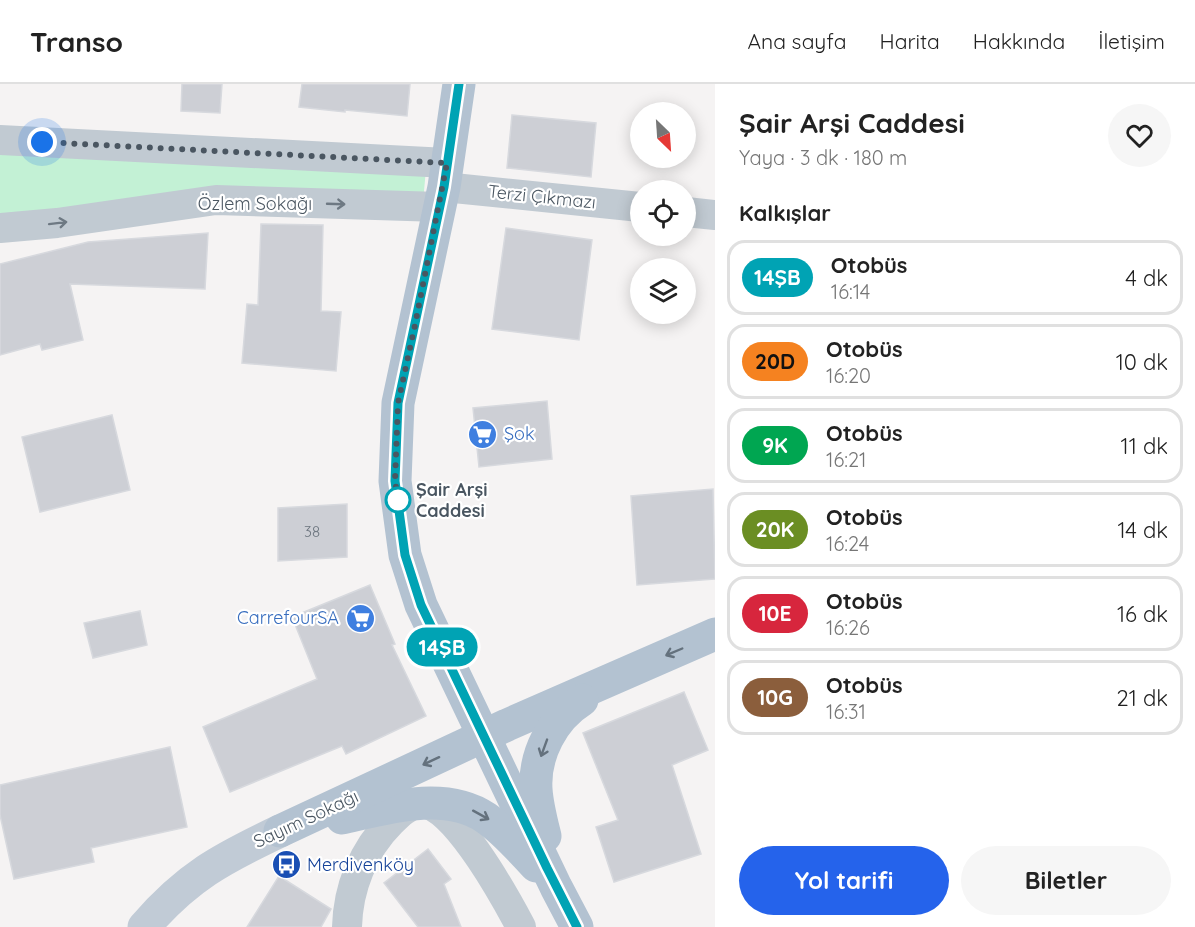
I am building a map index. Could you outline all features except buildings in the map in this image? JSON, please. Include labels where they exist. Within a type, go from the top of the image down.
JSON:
[{"type":"main road","points":[[459,84],[443,186],[398,403],[395,481],[405,555],[421,605],[577,927]]},
{"type":"main road","points":[[556,887],[537,797],[536,777],[541,754],[552,729],[570,709],[633,669],[715,634]]},
{"type":"main road","name":"Sayım Sokağı","points":[[280,831],[633,669]]},
{"type":"main road","points":[[280,831],[388,807],[423,804],[464,808],[488,819],[556,887]]},
{"type":"street","points":[[0,140],[443,186]]},
{"type":"street","name":"Terzi Çıkmazı","points":[[443,186],[630,206]]},
{"type":"street","name":"Özlem Sokağı","points":[[0,228],[57,223],[216,200],[443,186]]},
{"type":"street","points":[[696,213],[715,215]]},
{"type":"street","points":[[347,927],[347,913],[353,888],[371,846],[402,812],[423,804],[444,813],[490,872],[521,927]]},
{"type":"street","name":"Sayım Sokağı","points":[[144,927],[179,890],[204,870],[280,831]]},
{"type":"green space","points":[[0,144],[426,169],[423,202],[0,217]]},
{"type":"bus line","name":"14ŞB","points":[[459,84],[444,187],[398,403],[395,481],[405,555],[421,605],[577,927]]},
{"type":"place","name":"Şok","points":[[483,434]]},
{"type":"place","name":"Şair Arşi Caddesi","points":[[398,500]]},
{"type":"place","name":"CarrefourSA","points":[[360,618]]},
{"type":"place","name":"Merdivenköy","points":[[286,865]]},
{"type":"route","points":[[42,142],[447,163],[444,187],[398,403],[395,481],[398,500]]}]
